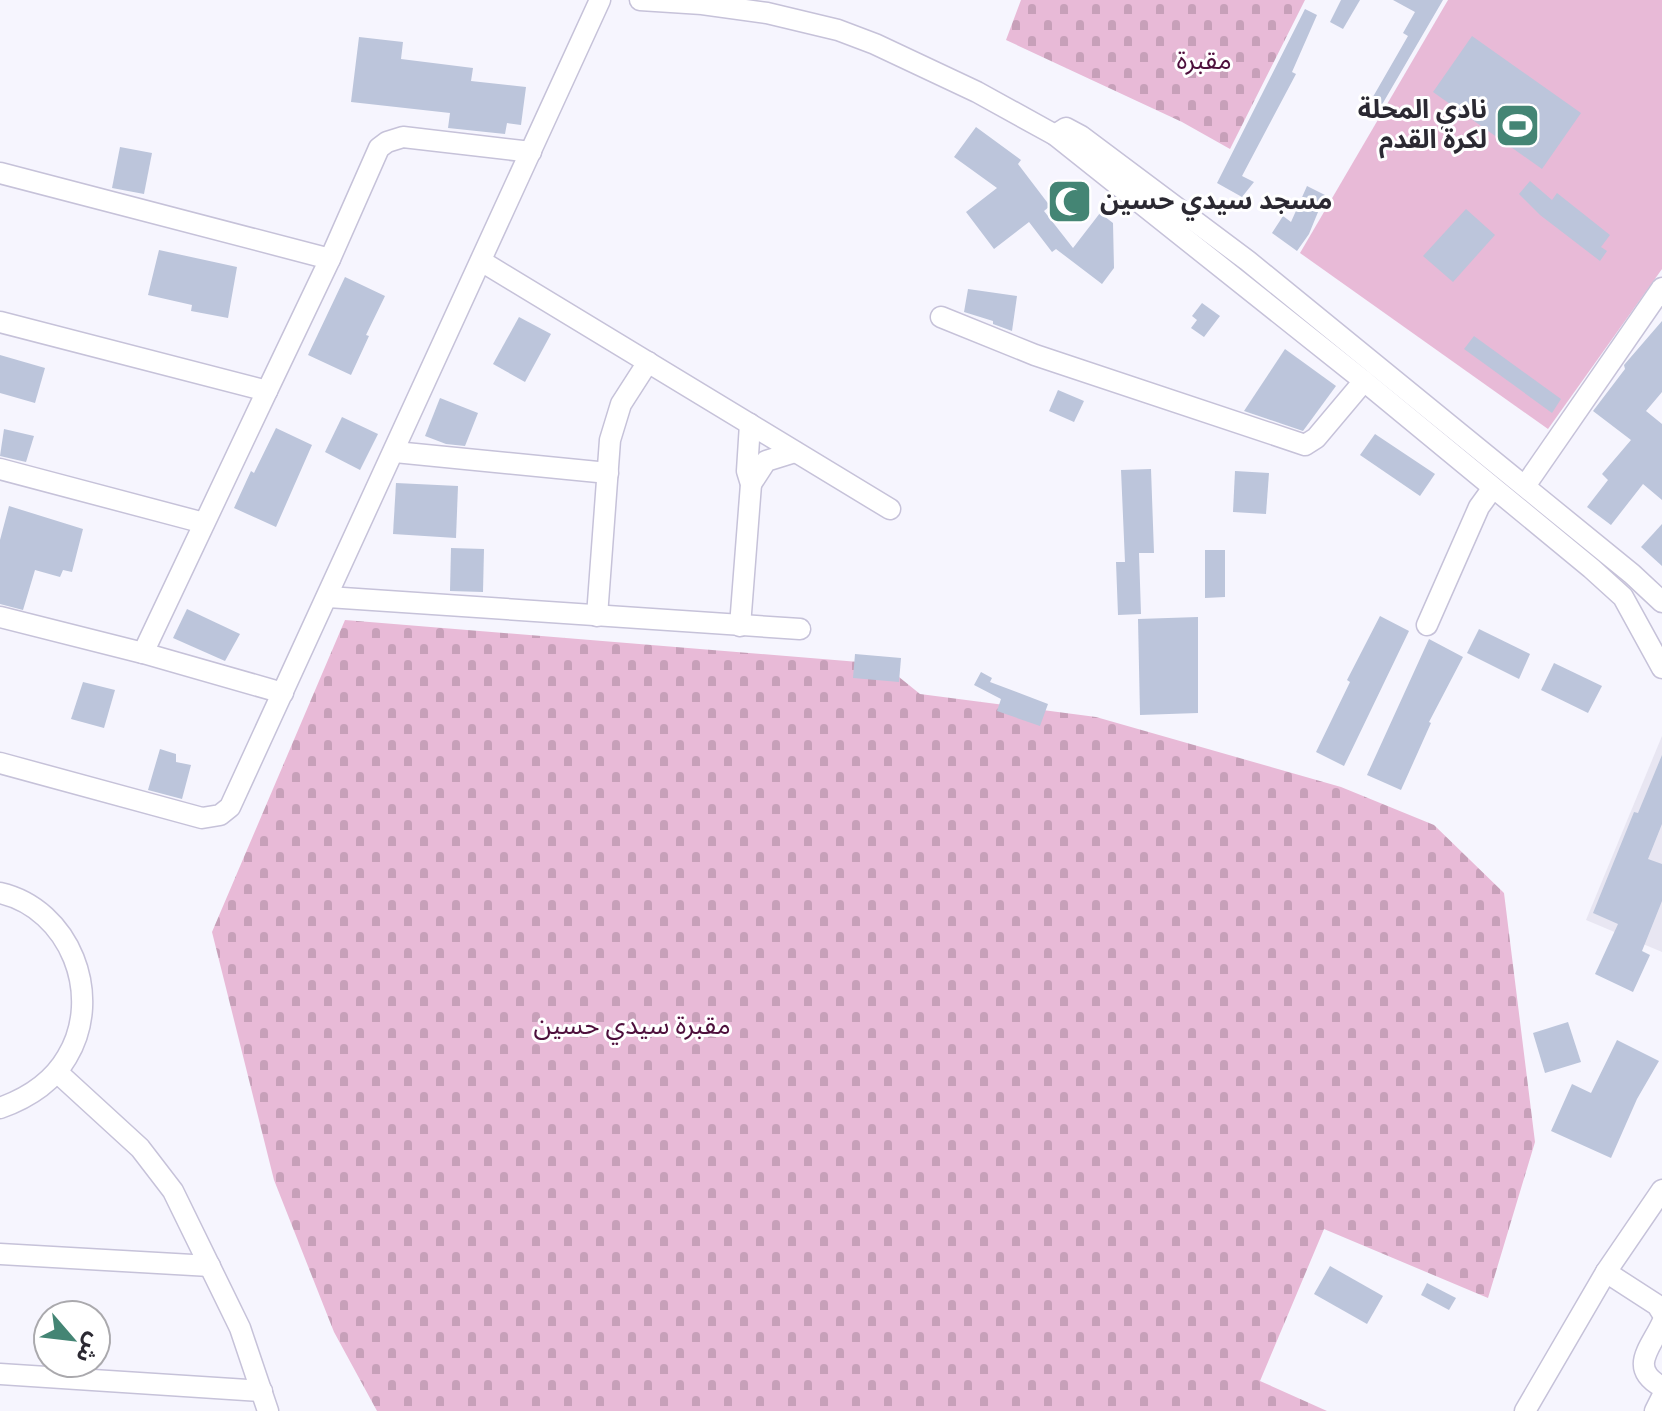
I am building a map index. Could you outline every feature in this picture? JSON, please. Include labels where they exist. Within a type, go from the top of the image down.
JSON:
[{"type":"street","points":[[0,763],[202,818],[226,812],[234,802],[600,0]]},
{"type":"street","points":[[640,0],[684,1],[767,13],[838,30],[977,92],[1055,135],[1364,381],[1623,597],[1662,668]]},
{"type":"street","points":[[1055,135],[1066,128],[1081,136],[1248,261],[1632,574],[1662,602]]},
{"type":"street","points":[[143,653],[330,259],[374,157],[387,142],[403,137],[531,152]]},
{"type":"street","points":[[0,173],[330,259]]},
{"type":"street","points":[[481,261],[890,509]]},
{"type":"street","points":[[1525,486],[1659,299]]},
{"type":"street","points":[[941,317],[1035,355],[1305,445],[1316,438],[1364,381]]},
{"type":"street","points":[[0,322],[267,391]]},
{"type":"street","points":[[597,616],[614,421],[628,390],[648,362]]},
{"type":"street","points":[[740,626],[751,484],[747,471],[750,424]]},
{"type":"street","points":[[395,452],[608,473]]},
{"type":"street","points":[[751,484],[766,461],[795,452]]},
{"type":"street","points":[[0,469],[204,523]]},
{"type":"street","points":[[1427,625],[1479,507],[1492,489]]},
{"type":"street","points":[[1623,597],[1632,574]]},
{"type":"street","points":[[328,597],[800,629]]},
{"type":"street","points":[[0,617],[283,693]]},
{"type":"street","points":[[0,893],[24,901],[40,912],[67,942],[81,979],[81,1018],[68,1056],[57,1072],[31,1095],[0,1108]]},
{"type":"street","points":[[0,1374],[265,1401],[240,1328],[178,1200],[151,1161],[57,1072]]},
{"type":"street","points":[[1525,1411],[1606,1272],[1662,1190]]},
{"type":"street","points":[[0,1254],[210,1266]]},
{"type":"street","points":[[1606,1272],[1657,1305],[1662,1313]]},
{"type":"street","points":[[1662,1323],[1643,1367],[1646,1376],[1662,1387]]},
{"type":"street","points":[[1655,1411],[1662,1397]]},
{"type":"shaded area","points":[[1662,736],[1662,952],[1586,920]]},
{"type":"green space","name":"مقبرة","points":[[1021,0],[1305,0],[1230,149],[1182,122],[1006,40]]},
{"type":"green space","name":"نادي المحلة لكرة القدم","points":[[1448,0],[1662,0],[1662,269],[1548,429],[1300,253]]},
{"type":"green space","name":"مقبرة سيدي حسين","points":[[345,620],[883,664],[920,694],[1096,717],[1341,787],[1434,825],[1504,893],[1535,1142],[1488,1298],[1324,1229],[1260,1381],[1327,1411],[377,1411],[334,1332],[274,1180],[212,932]]},
{"type":"building","points":[[1341,0],[1360,0],[1343,29],[1330,22]]},
{"type":"building","points":[[1393,0],[1443,0],[1380,108],[1370,102],[1408,36],[1403,33],[1415,12]]},
{"type":"building","points":[[1305,9],[1317,15],[1292,72],[1296,74],[1242,176],[1254,182],[1242,197],[1217,183]]},
{"type":"building","points":[[1472,36],[1581,113],[1542,169],[1433,92]]},
{"type":"building","points":[[359,37],[403,42],[401,59],[473,68],[471,81],[526,87],[521,125],[507,123],[505,134],[448,128],[450,113],[351,102]]},
{"type":"building","points":[[976,127],[1021,160],[1018,164],[1050,206],[1044,211],[1073,248],[1100,213],[1113,223],[1114,268],[1102,284],[1056,249],[1052,252],[1029,222],[994,249],[966,212],[997,188],[954,157]]},
{"type":"building","points":[[120,147],[152,153],[144,194],[112,188]]},
{"type":"building","points":[[1530,181],[1552,200],[1557,193],[1610,235],[1601,247],[1607,251],[1600,261],[1540,215],[1519,194]]},
{"type":"building","points":[[1307,186],[1325,195],[1309,234],[1297,251],[1272,233],[1283,216],[1291,222]]},
{"type":"building","points":[[1466,209],[1495,235],[1453,282],[1423,256]]},
{"type":"building","points":[[159,250],[237,267],[228,318],[191,311],[192,305],[148,295]]},
{"type":"building","points":[[345,277],[385,296],[351,375],[308,355]]},
{"type":"building","points":[[968,289],[1017,296],[1012,331],[964,312]]},
{"type":"building","points":[[1202,303],[1220,316],[1204,337],[1191,328],[1197,320],[1192,316]]},
{"type":"building","points":[[519,317],[551,334],[525,382],[493,364]]},
{"type":"building","points":[[1662,321],[1662,392],[1646,411],[1662,424],[1662,500],[1643,484],[1611,525],[1587,507],[1608,480],[1602,474],[1631,440],[1593,411],[1625,369],[1624,365]]},
{"type":"building","points":[[1474,336],[1561,399],[1552,413],[1464,349]]},
{"type":"building","points":[[1285,349],[1336,386],[1303,431],[1244,411]]},
{"type":"building","points":[[0,355],[45,368],[35,403],[0,393]]},
{"type":"building","points":[[1058,390],[1084,401],[1074,422],[1049,411]]},
{"type":"building","points":[[440,398],[478,413],[465,446],[446,444],[425,436]]},
{"type":"building","points":[[342,417],[378,434],[360,470],[325,452]]},
{"type":"building","points":[[276,428],[312,445],[276,527],[234,508]]},
{"type":"building","points":[[4,429],[34,436],[26,462],[0,456]]},
{"type":"building","points":[[1375,434],[1435,474],[1420,496],[1360,455]]},
{"type":"building","points":[[1151,469],[1154,553],[1139,553],[1141,614],[1118,615],[1116,562],[1125,562],[1121,470]]},
{"type":"building","points":[[1235,471],[1269,473],[1266,514],[1233,512]]},
{"type":"building","points":[[396,483],[458,486],[456,538],[393,534]]},
{"type":"building","points":[[9,506],[83,529],[72,572],[63,570],[60,577],[35,570],[23,610],[0,604],[0,540]]},
{"type":"building","points":[[1662,524],[1662,566],[1641,547]]},
{"type":"building","points":[[451,548],[484,549],[483,592],[450,591]]},
{"type":"building","points":[[1205,550],[1225,550],[1225,597],[1205,598]]},
{"type":"building","points":[[187,609],[240,634],[225,661],[173,638]]},
{"type":"building","points":[[1380,616],[1409,631],[1344,766],[1316,752],[1350,682],[1347,680]]},
{"type":"building","points":[[1198,617],[1198,713],[1140,715],[1138,619]]},
{"type":"building","points":[[1479,629],[1530,654],[1519,679],[1467,653]]},
{"type":"building","points":[[1429,639],[1463,657],[1429,722],[1401,790],[1367,775]]},
{"type":"building","points":[[855,654],[901,658],[899,682],[853,678]]},
{"type":"building","points":[[1554,663],[1602,686],[1588,713],[1541,690]]},
{"type":"building","points":[[981,672],[992,678],[990,682],[1048,704],[1040,726],[997,711],[1001,699],[974,685]]},
{"type":"building","points":[[83,682],[115,690],[104,728],[71,719]]},
{"type":"building","points":[[160,749],[176,754],[176,762],[191,765],[182,799],[148,790]]},
{"type":"building","points":[[1662,755],[1662,824],[1648,859],[1662,864],[1662,901],[1642,951],[1650,955],[1633,992],[1595,974],[1618,924],[1593,913],[1634,812],[1638,813]]},
{"type":"building","points":[[1568,1022],[1581,1062],[1545,1073],[1533,1033]]},
{"type":"building","points":[[1617,1040],[1659,1061],[1637,1099],[1611,1158],[1551,1131],[1572,1084],[1591,1093]]},
{"type":"building","points":[[1330,1266],[1383,1296],[1367,1324],[1314,1294]]},
{"type":"building","points":[[1427,1283],[1456,1298],[1449,1310],[1421,1295]]},
{"type":"place","name":"نادي المحلة لكرة القدم","points":[[1518,126]]},
{"type":"place","name":"مسجد سيدي حسين","points":[[1069,202]]}]
